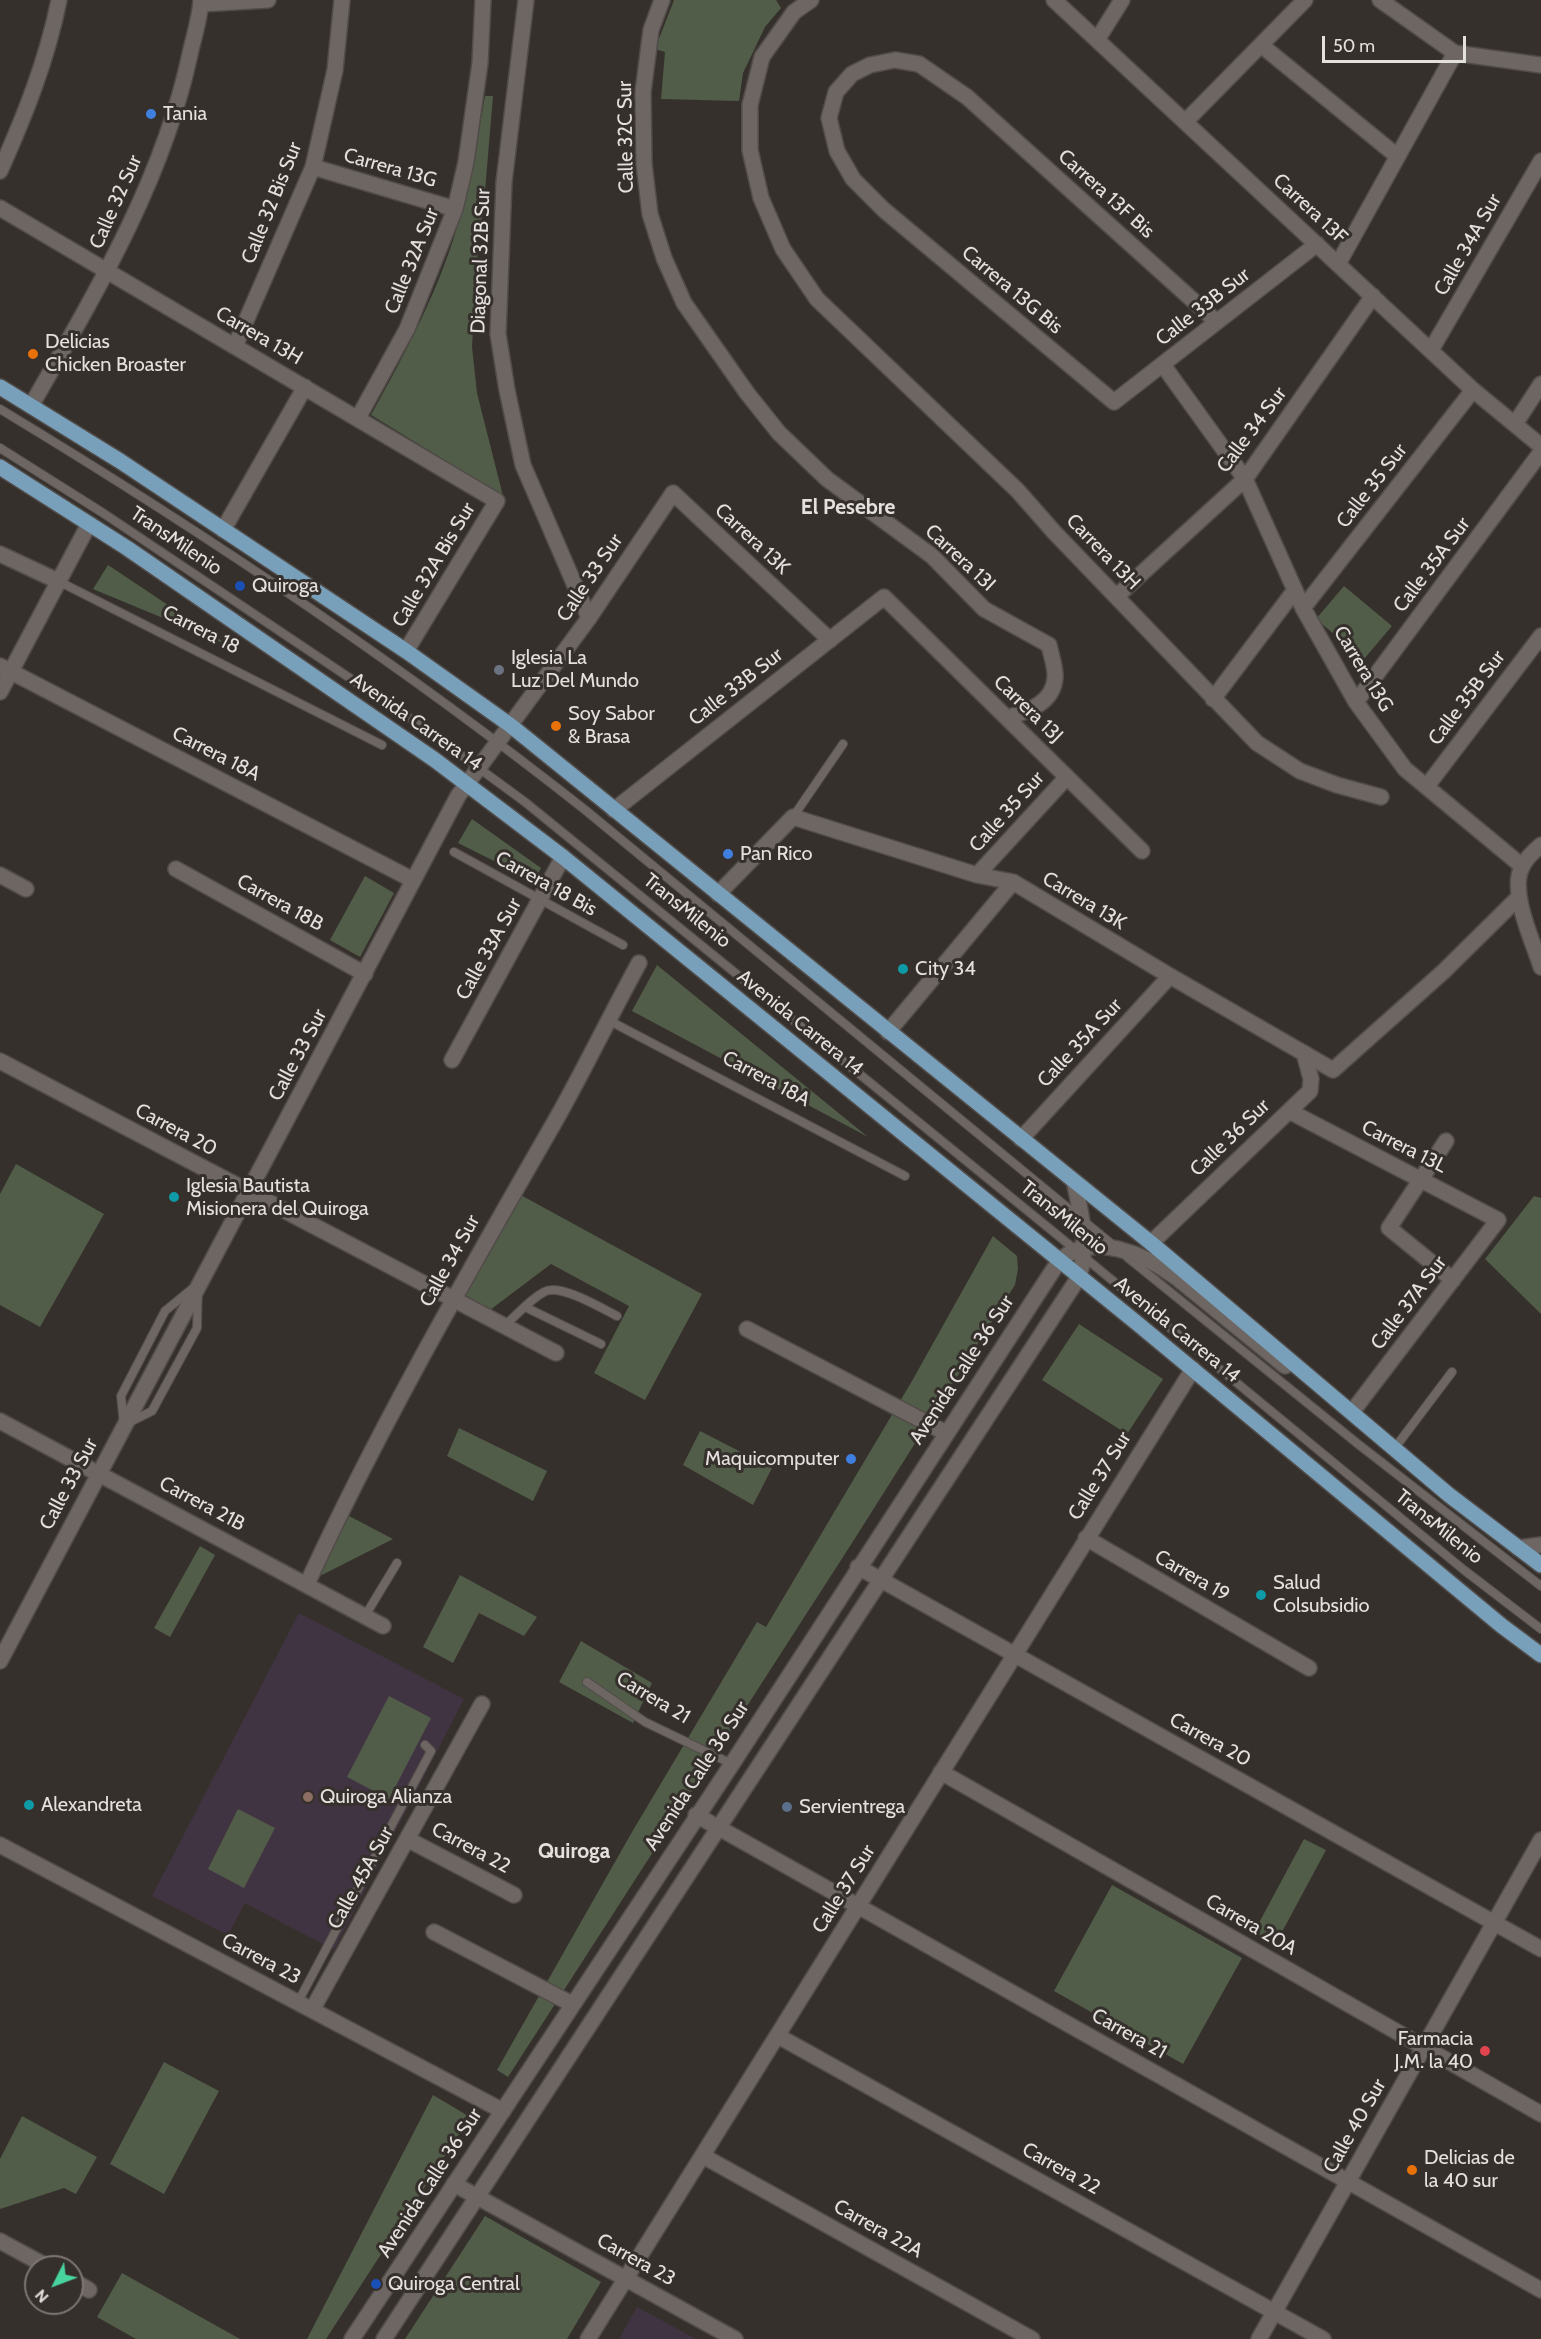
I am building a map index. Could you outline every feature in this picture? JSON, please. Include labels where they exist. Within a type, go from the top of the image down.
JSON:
[{"type":"main road","points":[[0,387],[406,651],[510,725],[1074,1180],[1394,1449],[1541,1565]]},
{"type":"main road","name":"Avenida Carrera 14","points":[[0,467],[89,524],[467,783],[563,857],[1193,1369],[1469,1599],[1541,1655]]},
{"type":"street","points":[[0,171],[22,121],[51,38],[59,0]]},
{"type":"street","points":[[201,2],[268,0]]},
{"type":"street","name":"Calle 32 Bis Sur","points":[[235,346],[313,167],[335,70],[342,0]]},
{"type":"street","name":"Calle 32A Sur","points":[[358,418],[407,330],[455,209],[466,162],[479,74],[483,0]]},
{"type":"street","name":"Diagonal 32B Sur","points":[[526,0],[504,182],[498,334],[509,402],[524,465],[589,618]]},
{"type":"street","name":"Calle 32C Sur","points":[[662,0],[651,30],[643,92],[644,164],[650,213],[664,258],[684,303],[747,393]]},
{"type":"street","name":"Carrera 13H","points":[[811,0],[794,12],[762,57],[750,105],[750,150],[761,198],[783,249],[817,299],[1018,491],[1054,532],[1257,744],[1300,771],[1337,785],[1381,797]]},
{"type":"street","name":"Carrera 13F","points":[[1054,0],[1473,390],[1541,446]]},
{"type":"street","points":[[1097,40],[1122,0]]},
{"type":"street","points":[[1185,122],[1305,0]]},
{"type":"street","points":[[1380,0],[1455,54],[1541,65]]},
{"type":"street","name":"Calle 32 Sur","points":[[32,406],[108,271],[164,144],[182,92],[201,2]]},
{"type":"street","points":[[1261,45],[1397,156]]},
{"type":"street","points":[[1338,264],[1455,54]]},
{"type":"street","name":"Carrera 13F Bis","points":[[884,210],[853,179],[837,151],[829,118],[836,92],[852,74],[870,65],[895,60],[919,64],[967,98],[1217,322]]},
{"type":"street","name":"Calle 34A Sur","points":[[1431,350],[1541,161]]},
{"type":"street","name":"Carrera 13G","points":[[313,167],[455,209]]},
{"type":"street","name":"Carrera 13H","points":[[0,208],[497,501]]},
{"type":"street","name":"Carrera 13G Bis","points":[[884,210],[1114,402]]},
{"type":"street","name":"Calle 33B Sur","points":[[1114,402],[1317,244]]},
{"type":"street","name":"Calle 34 Sur","points":[[1117,596],[1245,479],[1373,296]]},
{"type":"street","name":"Carrera 13G","points":[[1162,364],[1245,479],[1295,590],[1356,702],[1405,769],[1522,866]]},
{"type":"street","points":[[1515,424],[1541,384]]},
{"type":"street","points":[[223,530],[305,387]]},
{"type":"street","name":"Calle 35 Sur","points":[[1304,608],[1473,390]]},
{"type":"street","name":"Carrera 13I","points":[[747,393],[779,433],[827,479],[932,556],[984,609],[1049,645],[1056,677],[1050,695],[1034,708],[1006,718]]},
{"type":"street","name":"Calle 35A Sur","points":[[1356,702],[1541,452]]},
{"type":"street","name":"Calle 33 Sur","points":[[0,1661],[458,796],[589,618],[673,493]]},
{"type":"street","name":"Carrera 13K","points":[[673,493],[830,640]]},
{"type":"street","name":"Calle 32A Bis Sur","points":[[406,651],[497,501]]},
{"type":"street","points":[[0,692],[6,668],[60,582],[89,524]]},
{"type":"street","name":"Carrera 18","points":[[0,554],[60,582]]},
{"type":"street","points":[[1213,699],[1295,590]]},
{"type":"street","name":"Calle 33B Sur","points":[[614,810],[884,597]]},
{"type":"street","name":"Carrera 13J","points":[[884,597],[1142,851]]},
{"type":"street","name":"Calle 35B Sur","points":[[1427,786],[1541,636]]},
{"type":"street","name":"Carrera 18A","points":[[6,668],[413,880]]},
{"type":"street","name":"Calle 35 Sur","points":[[977,875],[1067,777]]},
{"type":"street","points":[[718,894],[793,817]]},
{"type":"street","name":"Carrera 13K","points":[[793,817],[977,875],[1013,882],[1333,1070],[1443,972],[1519,897]]},
{"type":"street","points":[[1541,845],[1522,866],[1517,884],[1541,967]]},
{"type":"street","name":"Calle 33A Sur","points":[[452,1060],[563,857]]},
{"type":"street","name":"Carrera 18B","points":[[176,869],[364,974]]},
{"type":"street","points":[[0,874],[26,889]]},
{"type":"street","points":[[888,1032],[1013,882]]},
{"type":"street","name":"Calle 34 Sur","points":[[307,1584],[340,1511],[453,1299],[560,1113],[639,963]]},
{"type":"street","name":"Calle 35A Sur","points":[[1021,1139],[1170,976]]},
{"type":"street","name":"Calle 36 Sur","points":[[1151,1243],[1310,1092],[1311,1079],[1304,1053]]},
{"type":"street","name":"Carrera 20","points":[[0,1061],[556,1353]]},
{"type":"street","name":"Carrera 13L","points":[[1289,1111],[1498,1220]]},
{"type":"street","points":[[1446,1141],[1389,1228],[1453,1280]]},
{"type":"street","points":[[384,2339],[1079,1277],[1083,1222],[1074,1180]]},
{"type":"street","name":"Calle 37A Sur","points":[[1352,1412],[1498,1220]]},
{"type":"street","points":[[1081,1251],[1117,1249],[1137,1255],[1168,1271],[1289,1368],[1352,1412]]},
{"type":"street","name":"Avenida Calle 36 Sur","points":[[352,2339],[696,1815],[732,1764],[1059,1261],[1081,1251]]},
{"type":"street","points":[[747,1329],[946,1432]]},
{"type":"street","name":"Calle 37 Sur","points":[[588,2339],[1193,1369]]},
{"type":"street","name":"Carrera 21B","points":[[0,1421],[383,1626]]},
{"type":"street","name":"Carrera 19","points":[[1086,1538],[1309,1668]]},
{"type":"street","points":[[1518,1548],[1541,1545]]},
{"type":"street","name":"Carrera 20","points":[[858,1567],[1541,1949]]},
{"type":"street","name":"Calle 45A Sur","points":[[312,2010],[482,1704]]},
{"type":"street","name":"Carrera 20A","points":[[941,1772],[1541,2114]]},
{"type":"street","name":"Carrera 21","points":[[696,1815],[1541,2290]]},
{"type":"street","name":"Carrera 22","points":[[407,1839],[514,1895]]},
{"type":"street","name":"Calle 40 Sur","points":[[1259,2339],[1541,1840]]},
{"type":"street","name":"Carrera 23","points":[[0,1845],[503,2111]]},
{"type":"street","points":[[434,1932],[572,2004]]},
{"type":"street","name":"Carrera 22","points":[[778,2036],[1323,2339]]},
{"type":"street","name":"Carrera 22A","points":[[703,2156],[1032,2339]]},
{"type":"street","name":"Carrera 23","points":[[454,2184],[735,2339]]},
{"type":"street","points":[[0,2241],[26,2255]]},
{"type":"street","points":[[84,2287],[89,2290]]},
{"type":"lane","name":"TransMilenio","points":[[0,409],[220,549],[438,698],[498,742],[593,817],[1083,1222],[1358,1444],[1541,1586]]},
{"type":"lane","name":"TransMilenio","points":[[0,448],[103,513],[420,725],[585,849],[1081,1251],[1464,1570],[1541,1629]]},
{"type":"lane","name":"Carrera 18","points":[[60,582],[382,745]]},
{"type":"lane","points":[[793,817],[843,744]]},
{"type":"lane","name":"Carrera 18 Bis","points":[[454,852],[623,945]]},
{"type":"lane","name":"Carrera 18A","points":[[608,1020],[906,1176]]},
{"type":"lane","points":[[504,1326],[545,1291],[554,1289],[566,1292],[617,1316]]},
{"type":"lane","points":[[525,1307],[601,1344]]},
{"type":"lane","points":[[1394,1449],[1452,1372]]},
{"type":"lane","points":[[364,1616],[397,1563]]},
{"type":"lane","name":"Carrera 21","points":[[587,1682],[645,1722],[732,1764]]},
{"type":"lane","points":[[298,2002],[431,1751],[425,1745]]},
{"type":"shaded area","name":"Quiroga Alianza","points":[[299,1613],[464,1699],[334,1950],[245,1903],[228,1935],[152,1896]]},
{"type":"shaded area","points":[[637,2307],[696,2339],[619,2339]]},
{"type":"green space","points":[[674,0],[776,0],[781,8],[765,27],[743,73],[739,101],[661,99],[665,52],[655,49]]},
{"type":"green space","points":[[485,96],[493,96],[478,248],[472,347],[477,393],[503,496],[371,415],[410,342],[444,266],[468,184]]},
{"type":"green space","points":[[108,565],[228,645],[93,589]]},
{"type":"green space","points":[[1344,586],[1392,626],[1364,659],[1316,619]]},
{"type":"green space","points":[[472,819],[541,868],[534,881],[458,843]]},
{"type":"green space","points":[[365,876],[394,893],[360,957],[330,940]]},
{"type":"green space","points":[[657,965],[868,1137],[632,1011]]},
{"type":"green space","points":[[16,1164],[104,1214],[40,1327],[0,1305],[0,1194]]},
{"type":"green space","points":[[517,1193],[702,1294],[645,1400],[594,1373],[629,1306],[551,1264],[490,1310],[463,1294]]},
{"type":"green space","points":[[1534,1196],[1541,1198],[1541,1314],[1485,1259]]},
{"type":"green space","points":[[993,1236],[1017,1256],[1018,1269],[1015,1285],[852,1543],[508,2077],[497,2070],[632,1832],[757,1622],[766,1627],[912,1381]]},
{"type":"green space","points":[[1079,1324],[1163,1379],[1127,1434],[1042,1380]]},
{"type":"green space","points":[[459,1428],[547,1471],[533,1501],[447,1456]]},
{"type":"green space","points":[[700,1431],[772,1468],[753,1505],[683,1465]]},
{"type":"green space","points":[[349,1516],[393,1539],[316,1578]]},
{"type":"green space","points":[[200,1546],[215,1555],[170,1637],[154,1628]]},
{"type":"green space","points":[[460,1575],[537,1617],[524,1636],[479,1613],[453,1663],[423,1647]]},
{"type":"green space","points":[[581,1641],[652,1683],[633,1723],[559,1682]]},
{"type":"green space","points":[[389,1696],[431,1718],[389,1799],[347,1777]]},
{"type":"green space","points":[[238,1809],[275,1828],[244,1888],[208,1869]]},
{"type":"green space","points":[[1304,1839],[1326,1850],[1275,1945],[1254,1932]]},
{"type":"green space","points":[[1112,1885],[1242,1958],[1183,2064],[1054,1991]]},
{"type":"green space","points":[[164,2062],[219,2091],[164,2194],[110,2164]]},
{"type":"green space","points":[[433,2095],[470,2117],[326,2339],[307,2339]]},
{"type":"green space","points":[[22,2116],[97,2157],[76,2194],[64,2188],[0,2209],[0,2159]]},
{"type":"green space","points":[[485,2216],[601,2282],[567,2339],[405,2339]]},
{"type":"green space","points":[[122,2273],[240,2339],[136,2339],[97,2317]]},
{"type":"place","name":"Tania","points":[[151,114]]},
{"type":"place","name":"Delicias Chicken Broaster","points":[[33,354]]},
{"type":"place","name":"Quiroga","points":[[240,586]]},
{"type":"place","name":"Iglesia La Luz Del Mundo","points":[[499,670]]},
{"type":"place","name":"Soy Sabor & Brasa","points":[[556,726]]},
{"type":"place","name":"Pan Rico","points":[[728,854]]},
{"type":"place","name":"City 34","points":[[903,969]]},
{"type":"place","name":"Iglesia Bautista Misionera del Quiroga","points":[[174,1197]]},
{"type":"place","name":"Maquicomputer","points":[[851,1459]]},
{"type":"place","name":"Salud Colsubsidio","points":[[1261,1595]]},
{"type":"place","name":"Quiroga Alianza","points":[[308,1797]]},
{"type":"place","name":"Alexandreta","points":[[29,1805]]},
{"type":"place","name":"Servientrega","points":[[787,1807]]},
{"type":"place","name":"Farmacia J.M. la 40","points":[[1485,2051]]},
{"type":"place","name":"Delicias de la 40 sur","points":[[1412,2170]]},
{"type":"place","name":"Quiroga Central","points":[[376,2284]]},
{"type":"district","name":"El Pesebre","points":[[848,508]]},
{"type":"district","name":"Quiroga","points":[[574,1852]]}]
